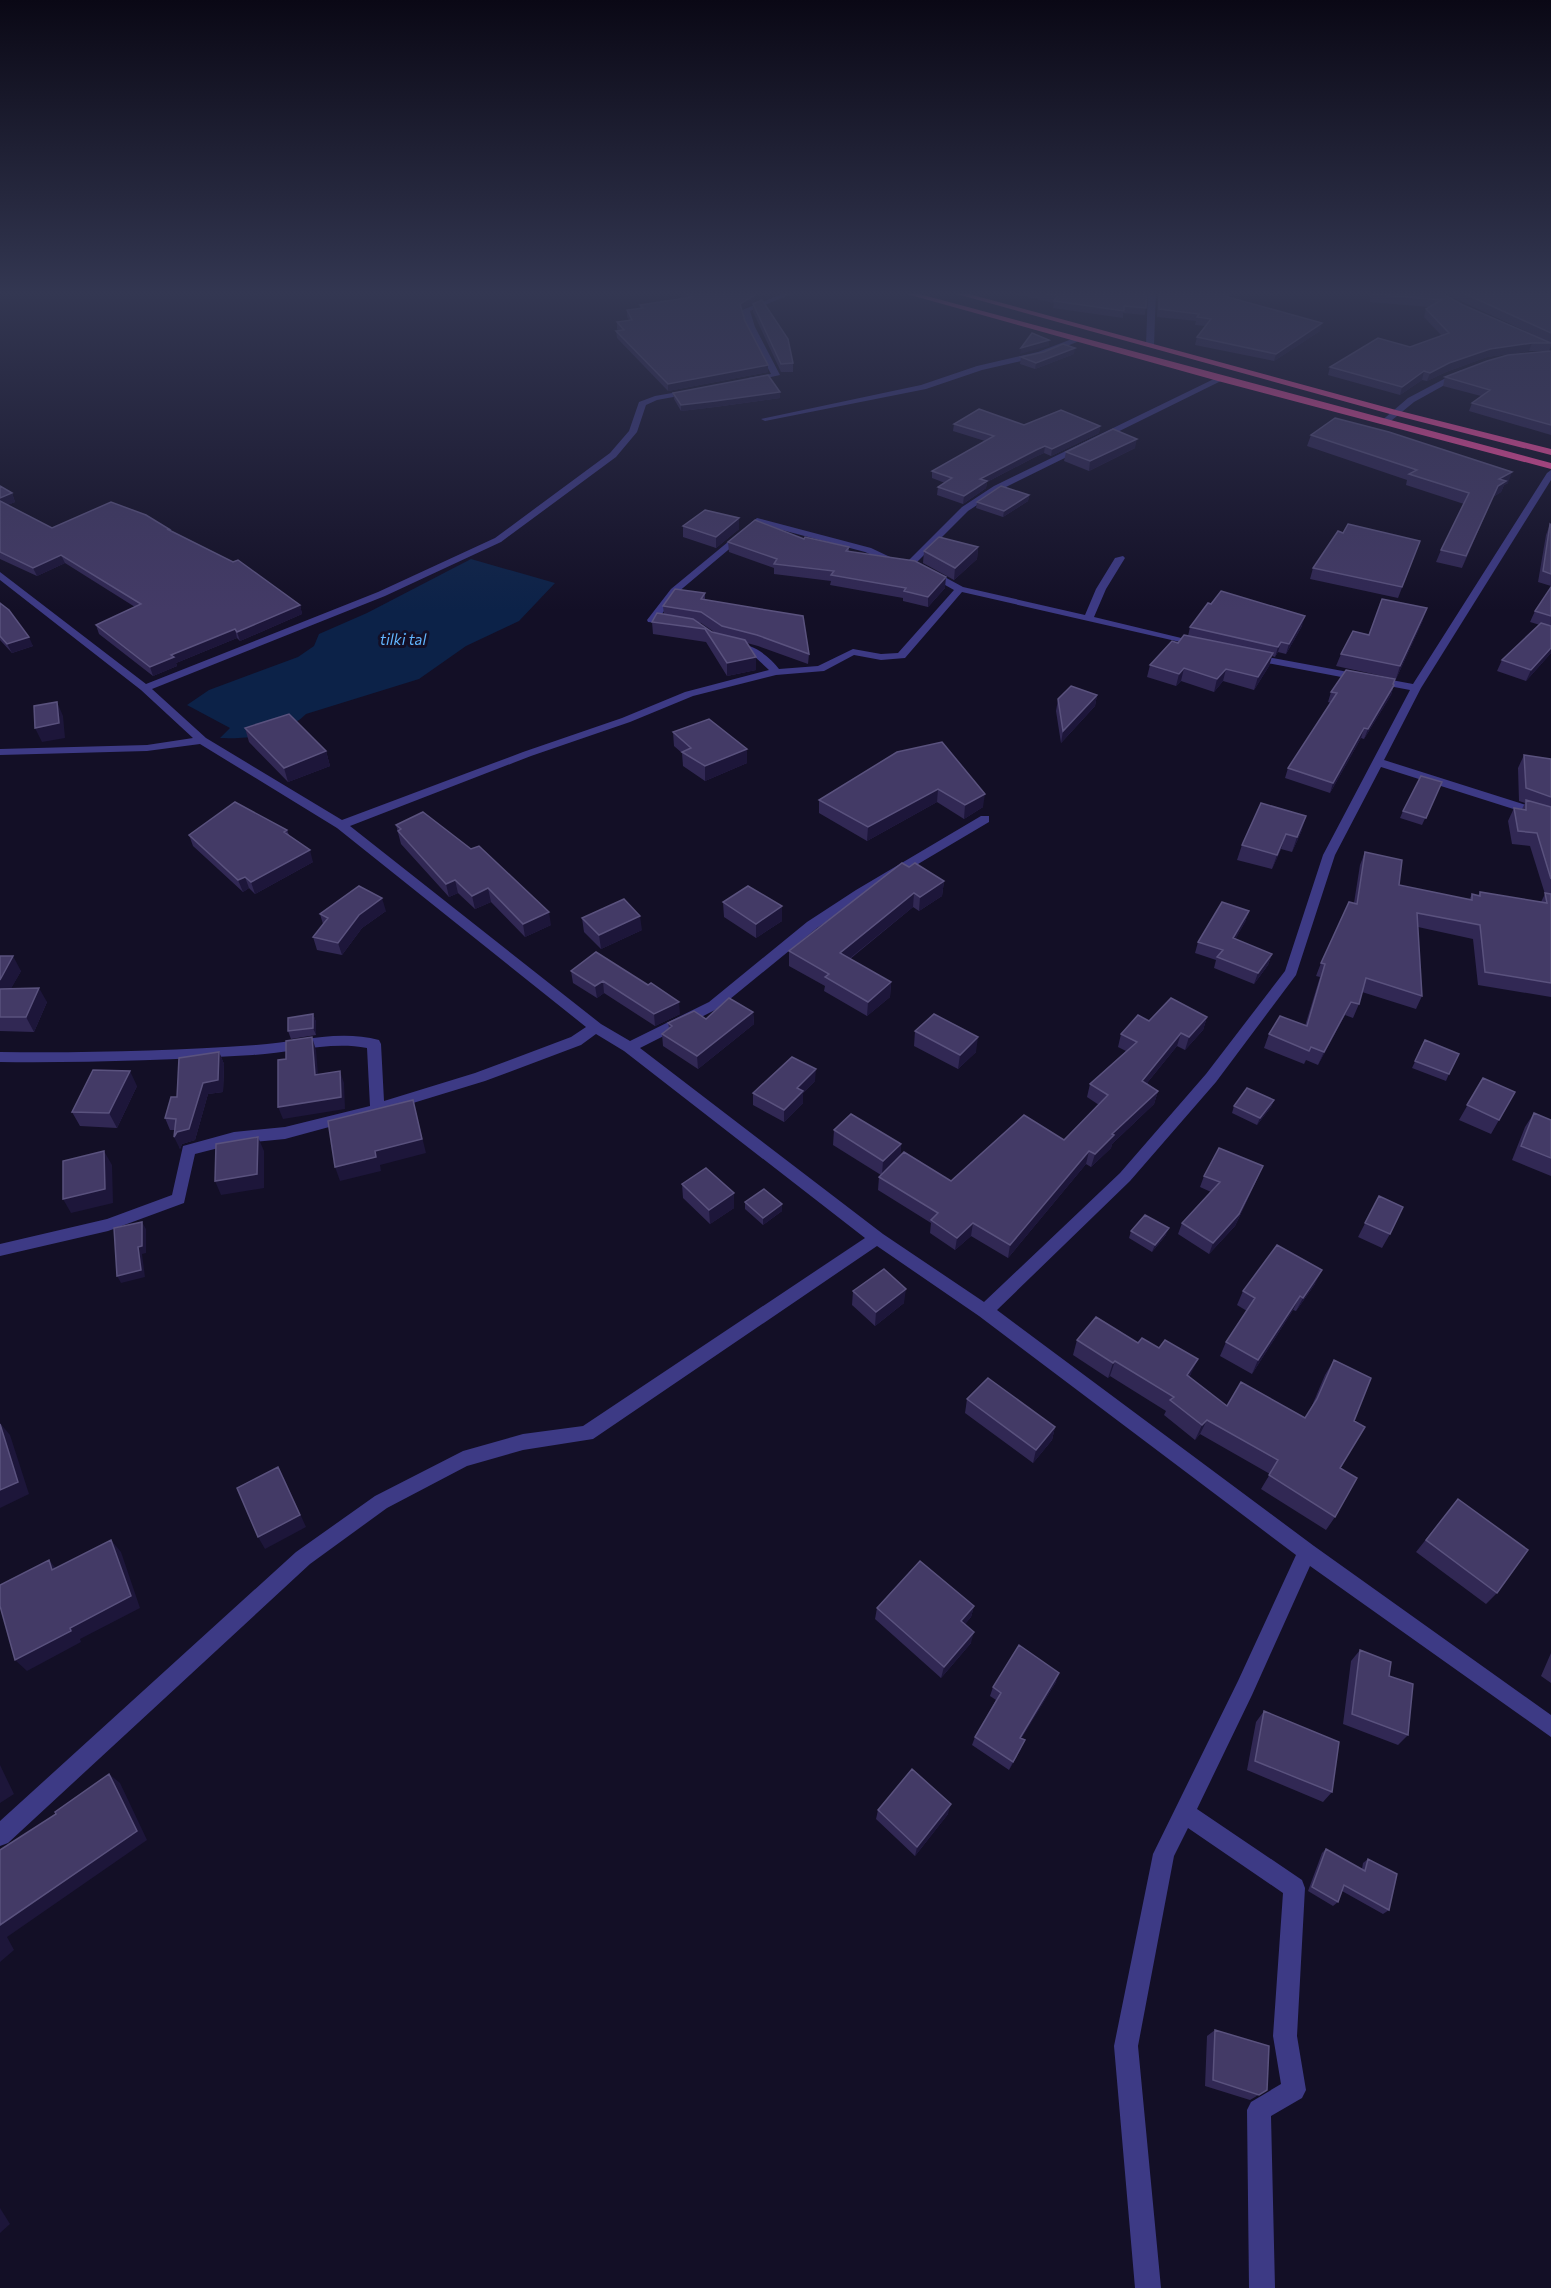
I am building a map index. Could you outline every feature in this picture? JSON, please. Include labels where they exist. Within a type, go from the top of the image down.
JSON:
[{"type":"highway","points":[[1290,398],[1551,466]]},
{"type":"highway","points":[[1341,398],[1551,452]]},
{"type":"street","points":[[145,688],[366,602],[471,554],[510,533],[582,480],[629,440],[642,412],[642,404],[656,398]]},
{"type":"street","points":[[765,419],[870,398]]},
{"type":"street","points":[[911,563],[966,509],[997,488],[1182,398]]},
{"type":"street","points":[[1383,423],[1393,412],[1415,398]]},
{"type":"street","points":[[985,1311],[1125,1178],[1211,1078],[1292,972],[1329,855],[1377,762],[1416,688],[1551,473]]},
{"type":"street","points":[[686,625],[652,620],[674,591],[757,521],[868,550],[900,564],[911,563],[960,589],[1213,649]]},
{"type":"street","points":[[1088,620],[1101,589],[1120,558]]},
{"type":"street","points":[[0,575],[145,688],[202,740],[341,825],[596,1027],[629,1047],[877,1238],[985,1311],[1307,1552],[1551,1727]]},
{"type":"street","points":[[341,825],[527,754],[627,720],[689,694],[776,672],[820,669],[853,652],[881,657],[901,656],[960,589]]},
{"type":"street","points":[[717,641],[753,650],[767,660],[776,672]]},
{"type":"street","points":[[1245,656],[1416,688]]},
{"type":"street","points":[[0,752],[147,748],[202,740]]},
{"type":"street","points":[[1377,762],[1551,817]]},
{"type":"street","points":[[629,1047],[714,1005],[821,919],[860,893],[985,819]]},
{"type":"street","points":[[0,1250],[108,1226],[179,1199],[188,1150],[234,1138],[285,1133],[377,1109],[480,1077],[576,1041],[596,1027]]},
{"type":"street","points":[[0,1057],[46,1058],[259,1050],[336,1041],[364,1041],[374,1044],[377,1109]]},
{"type":"street","points":[[0,1835],[303,1558],[381,1502],[463,1459],[524,1442],[587,1433],[877,1238]]},
{"type":"street","points":[[1148,2288],[1126,2046],[1164,1854],[1245,1688],[1307,1552]]},
{"type":"street","points":[[1184,1813],[1294,1887],[1285,2036],[1294,2090],[1259,2110],[1262,2288]]},
{"type":"water","name":"tilki tal","points":[[471,559],[555,583],[519,621],[466,646],[419,679],[306,714],[288,727],[277,731],[243,738],[220,738],[230,728],[187,705],[209,690],[298,657],[314,646],[319,634],[367,613]]},
{"type":"building","points":[[676,398],[738,398],[715,401],[681,405]]},
{"type":"building","points":[[1479,398],[1551,398],[1551,425],[1472,403]]},
{"type":"building","points":[[979,409],[1024,425],[1061,410],[1100,426],[1052,449],[1045,446],[1036,450],[980,479],[987,481],[964,496],[938,487],[952,478],[932,471],[994,436],[954,424]]},
{"type":"building","points":[[1335,418],[1389,432],[1512,472],[1499,479],[1506,481],[1498,486],[1466,556],[1441,550],[1469,493],[1409,474],[1417,470],[1311,435]]},
{"type":"building","points":[[1113,429],[1137,439],[1090,461],[1066,452]]},
{"type":"building","points":[[0,486],[12,493],[0,498]]},
{"type":"building","points":[[1001,486],[1029,495],[1004,511],[977,502]]},
{"type":"building","points":[[0,501],[52,528],[111,502],[146,515],[169,529],[167,529],[233,562],[238,560],[300,605],[237,632],[235,629],[171,655],[174,657],[150,667],[96,625],[141,604],[61,555],[33,568],[0,552]]},
{"type":"building","points":[[705,510],[739,518],[716,537],[683,526]]},
{"type":"building","points":[[755,520],[804,539],[805,537],[849,547],[846,551],[915,561],[946,577],[928,597],[904,591],[906,588],[831,575],[834,571],[774,564],[777,559],[728,542]]},
{"type":"building","points":[[1348,524],[1420,541],[1402,587],[1313,568],[1338,531],[1343,533]]},
{"type":"building","points":[[1551,525],[1551,574],[1543,571]]},
{"type":"building","points":[[939,537],[978,547],[955,568],[924,551]]},
{"type":"building","points":[[1551,587],[1551,616],[1535,611]]},
{"type":"building","points":[[675,589],[705,593],[701,599],[803,616],[809,654],[757,635],[722,626],[701,612],[663,606]]},
{"type":"building","points":[[1221,591],[1305,616],[1289,644],[1281,642],[1278,647],[1190,627],[1208,603],[1211,604]]},
{"type":"building","points":[[1382,599],[1427,608],[1400,666],[1341,654],[1353,631],[1369,635]]},
{"type":"building","points":[[0,603],[9,610],[29,637],[7,644],[0,636]]},
{"type":"building","points":[[657,613],[693,619],[712,632],[745,640],[756,657],[727,663],[705,629],[652,622]]},
{"type":"building","points":[[1541,623],[1551,626],[1551,648],[1531,670],[1502,660]]},
{"type":"building","points":[[1184,635],[1273,653],[1258,677],[1226,669],[1217,679],[1184,668],[1179,674],[1150,665],[1172,641],[1178,643]]},
{"type":"building","points":[[1346,670],[1395,679],[1394,685],[1368,729],[1364,728],[1333,783],[1288,768],[1337,693],[1331,692]]},
{"type":"building","points":[[1071,686],[1097,695],[1063,731],[1058,699]]},
{"type":"building","points":[[57,702],[59,723],[35,728],[34,706]]},
{"type":"building","points":[[289,714],[326,751],[284,768],[245,728]]},
{"type":"building","points":[[709,719],[747,749],[705,766],[682,752],[691,748],[673,732]]},
{"type":"building","points":[[942,742],[985,794],[965,805],[938,789],[868,827],[819,800],[897,752]]},
{"type":"building","points":[[1524,755],[1551,759],[1551,797],[1526,788]]},
{"type":"building","points":[[1421,776],[1442,782],[1426,818],[1403,811]]},
{"type":"building","points":[[1526,800],[1551,807],[1551,879],[1537,833],[1518,831],[1514,808],[1526,810]]},
{"type":"building","points":[[235,802],[287,830],[284,832],[310,850],[251,882],[245,877],[238,880],[189,835]]},
{"type":"building","points":[[1261,803],[1306,816],[1297,837],[1286,834],[1277,855],[1242,845]]},
{"type":"building","points":[[423,812],[471,849],[479,846],[549,912],[523,924],[488,888],[472,896],[455,880],[446,884],[398,831],[401,829],[396,825]]},
{"type":"building","points":[[1365,852],[1402,860],[1399,885],[1472,900],[1472,894],[1480,896],[1480,892],[1547,903],[1545,893],[1551,894],[1551,983],[1485,972],[1480,925],[1417,913],[1422,996],[1366,978],[1359,1004],[1351,1002],[1324,1052],[1311,1047],[1309,1051],[1269,1034],[1280,1016],[1307,1026],[1325,964],[1321,963],[1349,902],[1357,904]]},
{"type":"building","points":[[902,863],[909,867],[915,863],[944,881],[920,897],[914,893],[840,953],[891,982],[868,1002],[825,977],[829,974],[789,951]]},
{"type":"building","points":[[359,886],[382,898],[359,915],[338,943],[313,937],[328,918],[320,914]]},
{"type":"building","points":[[748,886],[782,906],[756,924],[723,902]]},
{"type":"building","points":[[624,899],[640,916],[599,935],[582,918]]},
{"type":"building","points":[[1222,902],[1249,911],[1233,938],[1272,954],[1258,973],[1217,957],[1223,950],[1198,942]]},
{"type":"building","points":[[596,952],[648,985],[651,983],[679,1002],[654,1014],[603,981],[595,986],[571,971]]},
{"type":"building","points":[[0,956],[13,956],[0,980]]},
{"type":"building","points":[[39,988],[26,1017],[0,1017],[0,989]]},
{"type":"building","points":[[729,998],[753,1012],[697,1056],[662,1034],[672,1026],[668,1023],[694,1011],[706,1019]]},
{"type":"building","points":[[1171,998],[1207,1017],[1189,1037],[1181,1033],[1142,1081],[1158,1091],[1112,1134],[1114,1135],[1095,1154],[1089,1151],[1010,1245],[973,1223],[957,1238],[931,1220],[938,1213],[879,1177],[904,1152],[951,1181],[1024,1115],[1064,1140],[1108,1095],[1090,1084],[1137,1042],[1121,1034],[1138,1015],[1149,1021]]},
{"type":"building","points":[[313,1014],[313,1028],[288,1031],[288,1018]]},
{"type":"building","points":[[934,1014],[978,1037],[960,1055],[915,1031]]},
{"type":"building","points":[[312,1037],[315,1075],[340,1071],[341,1097],[278,1107],[278,1060],[286,1059],[286,1041]]},
{"type":"building","points":[[1425,1040],[1459,1054],[1449,1074],[1415,1061]]},
{"type":"building","points":[[219,1052],[218,1080],[203,1083],[189,1129],[177,1132],[174,1137],[176,1119],[165,1118],[171,1097],[177,1097],[179,1058]]},
{"type":"building","points":[[792,1057],[816,1069],[797,1088],[803,1091],[784,1110],[753,1093]]},
{"type":"building","points":[[93,1070],[130,1071],[109,1113],[72,1112]]},
{"type":"building","points":[[1483,1078],[1515,1092],[1499,1120],[1467,1105]]},
{"type":"building","points":[[1247,1088],[1274,1100],[1260,1118],[1234,1106]]},
{"type":"building","points":[[413,1100],[422,1139],[375,1151],[376,1157],[335,1167],[328,1121]]},
{"type":"building","points":[[1534,1113],[1551,1120],[1551,1158],[1521,1146]]},
{"type":"building","points":[[851,1114],[901,1144],[883,1161],[834,1130]]},
{"type":"building","points":[[258,1137],[257,1174],[215,1181],[216,1144]]},
{"type":"building","points":[[1219,1148],[1263,1166],[1239,1214],[1213,1243],[1182,1223],[1220,1182],[1204,1176]]},
{"type":"building","points":[[104,1151],[105,1189],[63,1199],[63,1161]]},
{"type":"building","points":[[706,1168],[734,1193],[709,1210],[682,1184]]},
{"type":"building","points":[[764,1189],[782,1204],[763,1218],[745,1202]]},
{"type":"building","points":[[1379,1196],[1403,1207],[1390,1234],[1365,1223]]},
{"type":"building","points":[[1145,1215],[1169,1228],[1155,1245],[1131,1231]]},
{"type":"building","points":[[142,1222],[142,1246],[138,1247],[141,1270],[117,1276],[114,1228]]},
{"type":"building","points":[[1277,1245],[1322,1270],[1303,1298],[1300,1296],[1258,1360],[1226,1342],[1255,1298],[1243,1291]]},
{"type":"building","points":[[884,1269],[906,1289],[876,1312],[853,1291]]},
{"type":"building","points":[[1096,1317],[1138,1343],[1142,1338],[1159,1348],[1165,1340],[1198,1359],[1187,1375],[1227,1406],[1241,1382],[1305,1418],[1317,1399],[1334,1360],[1371,1378],[1354,1421],[1365,1427],[1340,1468],[1357,1478],[1335,1517],[1269,1475],[1278,1460],[1207,1420],[1202,1425],[1170,1400],[1174,1397],[1077,1340]]},
{"type":"building","points":[[988,1378],[1055,1427],[1036,1450],[967,1399]]},
{"type":"building","points":[[0,1424],[18,1482],[0,1490]]},
{"type":"building","points":[[278,1467],[300,1515],[258,1537],[237,1488]]},
{"type":"building","points":[[1458,1499],[1528,1550],[1497,1593],[1426,1540]]},
{"type":"building","points":[[111,1540],[131,1596],[15,1660],[0,1606],[0,1585],[49,1560],[52,1570]]},
{"type":"building","points":[[920,1561],[974,1606],[961,1621],[974,1632],[944,1667],[877,1608]]},
{"type":"building","points":[[1019,1645],[1059,1673],[1020,1738],[1025,1740],[1013,1762],[975,1737],[1001,1693],[993,1687]]},
{"type":"building","points":[[1360,1650],[1391,1662],[1389,1676],[1413,1684],[1408,1735],[1352,1714]]},
{"type":"building","points":[[1264,1711],[1339,1742],[1332,1792],[1255,1761]]},
{"type":"building","points":[[912,1769],[951,1804],[917,1847],[878,1810]]},
{"type":"building","points":[[109,1774],[137,1831],[0,1925],[0,1850],[56,1814],[55,1812]]},
{"type":"building","points":[[1326,1849],[1365,1871],[1368,1859],[1397,1874],[1389,1910],[1344,1885],[1338,1902],[1312,1887]]},
{"type":"building","points":[[1215,2030],[1269,2046],[1267,2090],[1259,2095],[1213,2080]]}]
